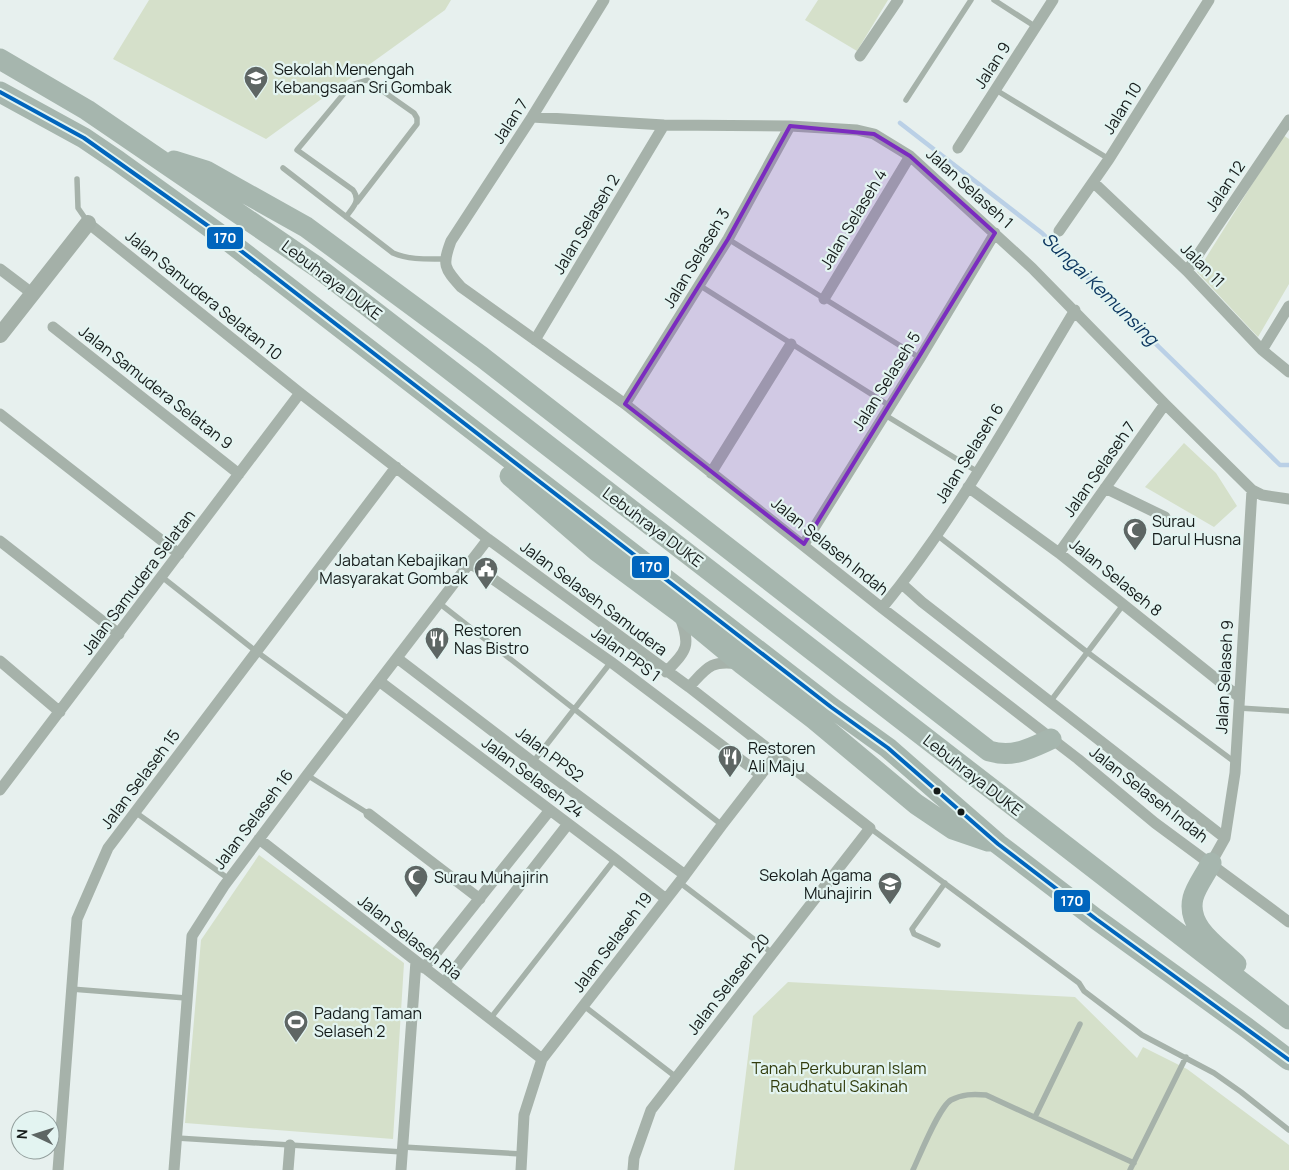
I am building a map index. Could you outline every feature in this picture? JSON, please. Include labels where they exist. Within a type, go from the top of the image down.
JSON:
[{"type":"highway","name":"Lebuhraya DUKE","points":[[0,59],[87,110],[317,267],[1289,1019]]},
{"type":"highway","name":"Lebuhraya DUKE","points":[[0,92],[84,138],[218,233],[826,703],[888,748],[998,844],[1289,1060]]},
{"type":"highway","points":[[159,158],[184,163],[206,171],[306,228],[513,380],[989,751],[1000,754],[1012,754],[1030,749],[1051,739]]},
{"type":"highway","points":[[392,368],[497,465],[597,551],[678,611],[742,664],[814,719],[916,804],[953,829],[998,844]]},
{"type":"highway","points":[[1211,863],[1193,897],[1192,913],[1198,928],[1289,1015]]},
{"type":"street","name":"Jalan 7","points":[[444,259],[451,241],[532,117],[604,0]]},
{"type":"street","points":[[860,56],[898,0]]},
{"type":"street","name":"Jalan 9","points":[[958,148],[1053,0]]},
{"type":"street","name":"Jalan 10","points":[[1059,231],[1093,182],[1209,0]]},
{"type":"street","name":"Jalan Selaseh 1","points":[[532,117],[664,125],[790,126],[857,130],[874,134],[910,156],[995,233],[1075,310],[1165,404],[1252,490],[1262,495],[1289,499]]},
{"type":"street","name":"Jalan 12","points":[[1187,272],[1288,123]]},
{"type":"street","name":"Jalan Selaseh 2","points":[[535,340],[664,125]]},
{"type":"street","name":"Jalan Selaseh 3","points":[[625,404],[728,239],[790,126]]},
{"type":"street","name":"Jalan Selaseh 4","points":[[824,298],[910,156]]},
{"type":"street","name":"Jalan 11","points":[[1093,182],[1187,272],[1262,350],[1289,372]]},
{"type":"street","points":[[0,335],[88,223]]},
{"type":"street","name":"Jalan Samudera Selatan 10","points":[[88,223],[300,393]]},
{"type":"street","name":"Jalan Selaseh 5","points":[[804,544],[888,411],[995,233]]},
{"type":"street","name":"Jalan Selaseh Indah","points":[[444,259],[450,274],[461,287],[625,404],[1155,822],[1289,922]]},
{"type":"street","points":[[0,269],[33,294]]},
{"type":"street","points":[[1262,350],[1289,306]]},
{"type":"street","name":"Jalan Selaseh 6","points":[[882,608],[902,584],[937,535],[978,472],[1075,310]]},
{"type":"street","name":"Jalan Samudera Selatan 9","points":[[53,327],[240,474]]},
{"type":"street","points":[[711,473],[791,344]]},
{"type":"street","name":"Jalan Selaseh Samudera","points":[[300,393],[488,539],[777,754],[823,793],[870,828]]},
{"type":"street","name":"Jalan Samudera Selatan","points":[[0,789],[300,393]]},
{"type":"street","name":"Jalan Selaseh 7","points":[[1059,553],[1165,404]]},
{"type":"street","points":[[0,414],[179,554]]},
{"type":"street","name":"Jalan Selaseh 15","points":[[58,1170],[77,919],[108,848],[396,467]]},
{"type":"street","name":"Jalan Selaseh 8","points":[[968,487],[1059,553],[1239,702]]},
{"type":"street","points":[[1105,488],[1164,518]]},
{"type":"street","name":"Jalan Selaseh 9","points":[[1211,863],[1225,838],[1236,763],[1252,490]]},
{"type":"street","name":"Jalan Selaseh 16","points":[[174,1170],[192,936],[229,879],[488,539]]},
{"type":"street","points":[[0,541],[119,634]]},
{"type":"street","name":"Jalan PPS 1","points":[[470,563],[611,662],[760,775]]},
{"type":"street","name":"Jalan Selaseh Indah","points":[[902,584],[922,602],[1225,838]]},
{"type":"street","points":[[666,672],[683,654],[687,643],[685,630],[678,611]]},
{"type":"street","name":"Jalan PPS2","points":[[397,658],[682,879]]},
{"type":"street","points":[[0,661],[60,712]]},
{"type":"street","points":[[689,687],[712,664],[724,662],[742,664]]},
{"type":"street","name":"Jalan Selaseh 24","points":[[379,681],[666,899]]},
{"type":"street","name":"Jalan Selaseh 19","points":[[521,1170],[524,1115],[542,1059],[777,754]]},
{"type":"street","points":[[401,1170],[420,965],[480,899],[550,810]]},
{"type":"street","points":[[369,814],[480,899]]},
{"type":"street","points":[[444,983],[568,824]]},
{"type":"street","name":"Jalan Selaseh 20","points":[[634,1170],[634,1158],[651,1110],[870,828]]},
{"type":"street","name":"Jalan Selaseh Ria","points":[[259,839],[542,1059]]},
{"type":"street","points":[[288,1170],[290,1145]]},
{"type":"lane","points":[[906,100],[971,0]]},
{"type":"lane","points":[[994,0],[1036,27]]},
{"type":"lane","points":[[346,217],[417,124],[417,118],[414,113],[367,80],[351,85],[297,150],[353,190],[357,196],[357,202]]},
{"type":"lane","points":[[996,90],[1108,158]]},
{"type":"lane","points":[[283,168],[393,253],[419,259],[444,259]]},
{"type":"lane","points":[[77,179],[78,208],[88,223]]},
{"type":"lane","points":[[728,239],[920,358]]},
{"type":"lane","points":[[699,284],[791,344],[978,472]]},
{"type":"lane","points":[[937,535],[1087,652],[1236,763]]},
{"type":"lane","points":[[162,577],[257,652],[350,720]]},
{"type":"lane","points":[[439,604],[722,825]]},
{"type":"lane","points":[[1050,702],[1123,605]]},
{"type":"lane","points":[[533,762],[611,662]]},
{"type":"lane","points":[[1239,702],[1289,711]]},
{"type":"lane","points":[[307,775],[369,814]]},
{"type":"lane","points":[[135,812],[229,879]]},
{"type":"lane","points":[[870,828],[1079,983],[1084,991],[1131,1028],[1214,1073],[1289,1130]]},
{"type":"lane","points":[[490,1019],[615,859]]},
{"type":"lane","points":[[682,879],[772,953]]},
{"type":"lane","points":[[938,945],[914,934],[912,928],[945,883]]},
{"type":"lane","points":[[71,989],[186,998]]},
{"type":"lane","points":[[584,1006],[676,1077]]},
{"type":"lane","points":[[1035,1118],[1080,1024]]},
{"type":"lane","points":[[1130,1170],[1186,1057]]},
{"type":"lane","points":[[913,1170],[941,1111],[949,1101],[969,1094],[986,1095],[1134,1163]]},
{"type":"lane","points":[[177,1138],[290,1145],[522,1154]]},
{"type":"highlighted area","points":[[790,126],[874,134],[910,156],[995,233],[804,544],[625,404],[728,239]]},
{"type":"green space","name":"Sekolah Menengah Kebangsaan Sri Gombak","points":[[149,0],[451,0],[445,10],[266,139],[113,59]]},
{"type":"green space","points":[[818,0],[888,0],[857,51],[805,20]]},
{"type":"green space","points":[[1283,135],[1289,139],[1289,284],[1258,337],[1197,272]]},
{"type":"green space","points":[[1184,443],[1216,473],[1237,506],[1214,527],[1145,487]]},
{"type":"green space","name":"Padang Taman Selaseh 2","points":[[259,855],[404,963],[393,1139],[185,1123],[201,940]]},
{"type":"green space","name":"Tanah Perkuburan Islam Raudhatul Sakinah","points":[[788,982],[1075,997],[1137,1058],[1143,1047],[1187,1069],[1289,1145],[1289,1170],[734,1170],[753,1016]]},
{"type":"waterway","name":"Sungai Kemunsing","points":[[900,123],[1042,233],[1280,465],[1289,465]]},
{"type":"transit line","name":"170","points":[[0,92],[84,138],[218,233],[831,707],[888,748],[998,844],[1096,919],[1289,1060]]},
{"type":"place","name":"Sekolah Menengah Kebangsaan Sri Gombak","points":[[256,99]]},
{"type":"place","name":"Surau Darul Husna","points":[[1135,551]]},
{"type":"place","name":"Jabatan Kebajikan Masyarakat Gombak","points":[[486,590]]},
{"type":"place","name":"Restoren Nas Bistro","points":[[437,660]]},
{"type":"place","name":"Restoren Ali Maju","points":[[730,778]]},
{"type":"place","name":"Surau Muhajirin","points":[[416,898]]},
{"type":"place","name":"Sekolah Agama Muhajirin","points":[[890,905]]},
{"type":"place","name":"Padang Taman Selaseh 2","points":[[296,1043]]}]
